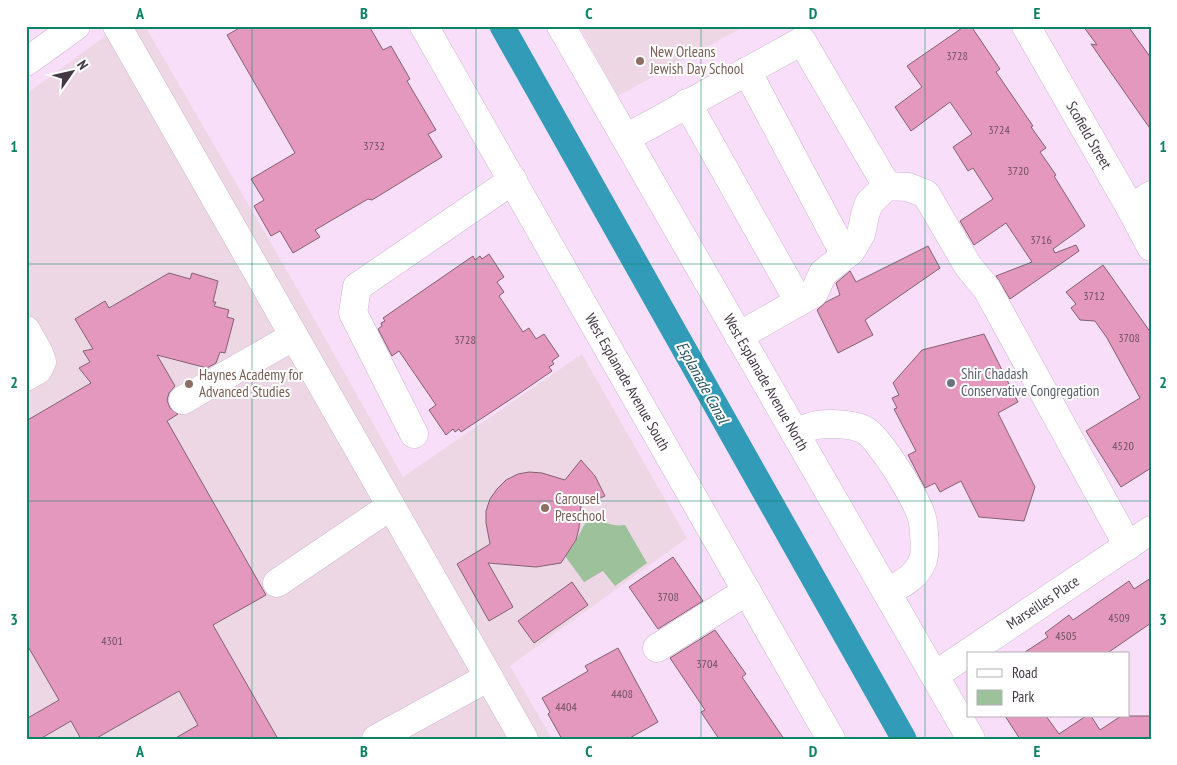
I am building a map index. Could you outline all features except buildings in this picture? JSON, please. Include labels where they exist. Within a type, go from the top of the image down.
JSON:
[{"type":"main road","points":[[26,62],[76,26]]},
{"type":"main road","points":[[117,26],[524,739]]},
{"type":"main road","name":"West Esplanade Avenue South","points":[[424,26],[829,738]]},
{"type":"main road","name":"West Esplanade Avenue North","points":[[561,26],[971,739]]},
{"type":"main road","name":"Scofield Street","points":[[1026,26],[1141,202],[1151,246]]},
{"type":"main road","points":[[626,138],[802,41],[887,186]]},
{"type":"main road","points":[[747,71],[845,255]]},
{"type":"main road","points":[[687,103],[799,302]]},
{"type":"main road","points":[[414,434],[353,312],[357,287],[512,180]]},
{"type":"main road","points":[[739,336],[814,293],[824,273],[851,251],[861,234],[869,203],[887,186],[908,188],[926,194],[968,266],[987,289],[1128,546]]},
{"type":"main road","points":[[26,330],[42,362],[38,370],[26,377]]},
{"type":"main road","points":[[183,400],[294,336]]},
{"type":"main road","points":[[795,433],[818,425],[845,425],[864,430],[882,448],[903,482],[922,517],[924,559],[911,578],[888,592]]},
{"type":"main road","points":[[277,583],[391,506]]},
{"type":"main road","name":"Marseilles Place","points":[[969,652],[1151,530]]},
{"type":"main road","points":[[657,648],[747,591]]},
{"type":"main road","name":"Marseilles Place","points":[[935,675],[967,654]]},
{"type":"main road","points":[[376,739],[489,677]]},
{"type":"shaded area","name":"Haynes Academy for Advanced Studies","points":[[119,26],[145,26],[298,290],[403,477],[582,354],[687,538],[510,666],[552,739],[26,739],[26,94]]},
{"type":"shaded area","name":"New Orleans Jewish Day School","points":[[579,26],[745,26],[618,96]]},
{"type":"green space","points":[[589,516],[602,522],[625,525],[647,563],[615,586],[603,571],[584,582],[565,556],[573,546]]},
{"type":"waterway","name":"Esplanade Canal","points":[[502,26],[904,739]]},
{"type":"place","name":"New Orleans Jewish Day School","points":[[640,61]]},
{"type":"place","name":"Shir Chadash Conservative Congregation","points":[[951,383]]},
{"type":"place","name":"Haynes Academy for Advanced Studies","points":[[189,384]]},
{"type":"place","name":"Carousel Preschool","points":[[545,508]]}]
